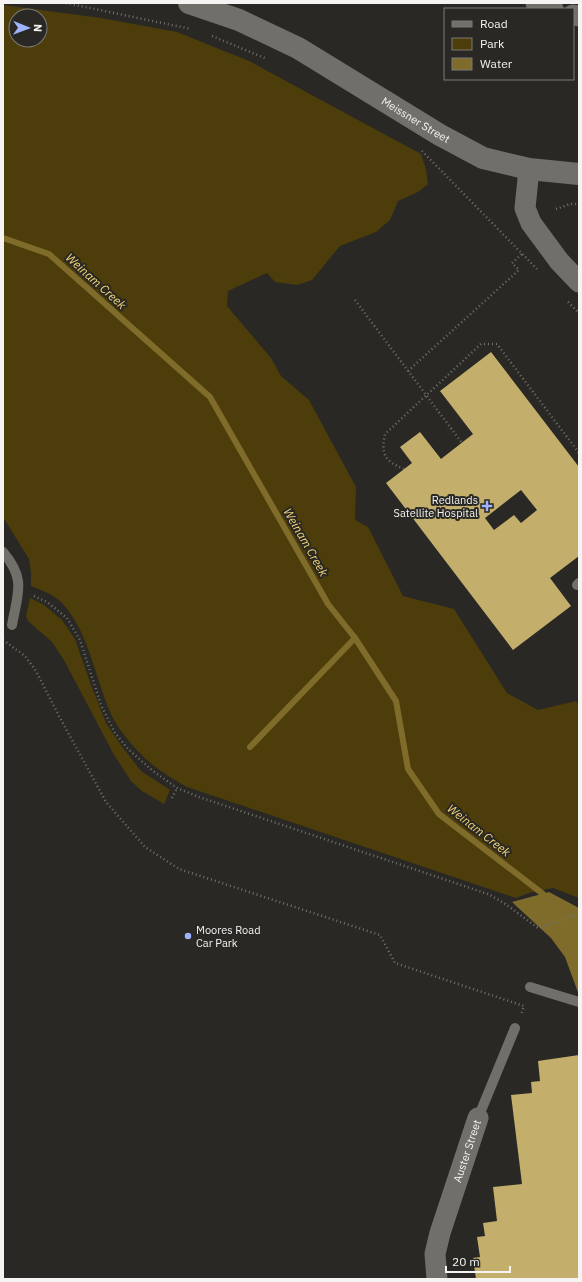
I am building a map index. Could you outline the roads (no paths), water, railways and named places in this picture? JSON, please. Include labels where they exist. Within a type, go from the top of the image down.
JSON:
[{"type":"street","name":"Meissner Street","points":[[188,3],[239,20],[298,48],[440,135],[483,158],[529,169],[579,174]]},
{"type":"street","points":[[536,3],[551,8]]},
{"type":"street","points":[[529,169],[525,208],[531,223],[579,282]]},
{"type":"street","name":"Auster Street","points":[[437,1279],[435,1254],[440,1233],[478,1118]]},
{"type":"lane","points":[[3,552],[15,568],[19,577],[19,588],[12,625]]},
{"type":"lane","points":[[530,987],[579,1002]]},
{"type":"lane","name":"Auster Street","points":[[478,1118],[515,1028]]},
{"type":"water","points":[[549,892],[579,908],[579,995],[565,957],[551,938],[512,902]]},
{"type":"waterway","name":"Weinam Creek","points":[[3,238],[49,254],[210,397],[328,604],[355,638],[396,701],[408,769],[439,814],[543,894]]},
{"type":"waterway","points":[[250,747],[355,638]]},
{"type":"place","name":"Redlands Satellite Hospital","points":[[487,506]]},
{"type":"place","name":"Moores Road Car Park","points":[[188,936]]}]
